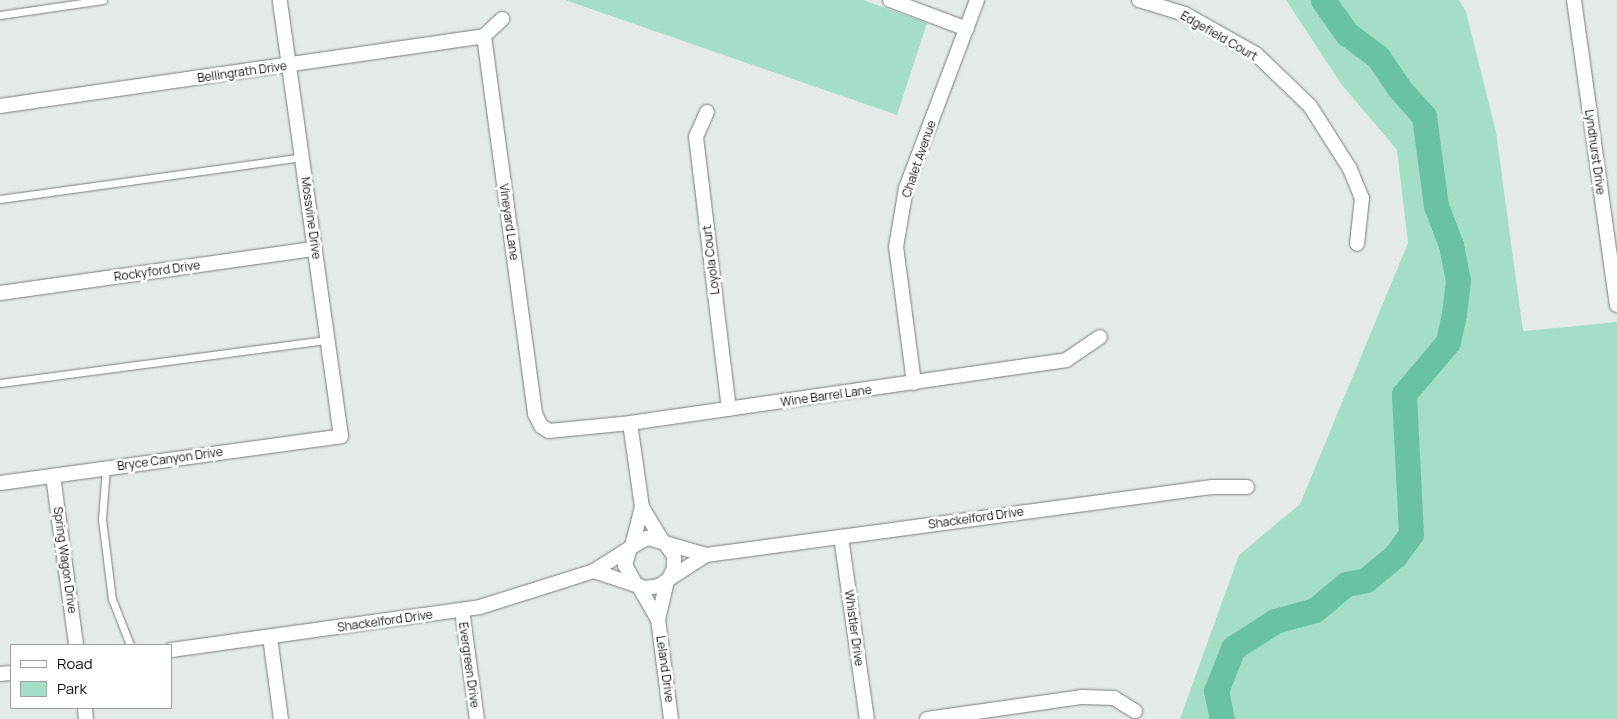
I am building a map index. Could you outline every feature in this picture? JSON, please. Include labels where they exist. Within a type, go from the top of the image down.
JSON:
[{"type":"street","name":"Mossvine Drive","points":[[280,0],[341,436]]},
{"type":"street","points":[[890,0],[966,29]]},
{"type":"street","name":"Chalet Avenue","points":[[914,384],[896,247],[906,188],[977,0]]},
{"type":"street","name":"Edgefield Court","points":[[1139,0],[1182,6],[1256,54],[1310,106],[1350,169],[1362,198],[1357,244]]},
{"type":"street","name":"Lyndhurst Drive","points":[[1574,0],[1616,305]]},
{"type":"street","points":[[484,36],[502,18]]},
{"type":"street","name":"Bellingrath Drive","points":[[0,106],[289,66],[484,36]]},
{"type":"street","name":"Vineyard Lane","points":[[484,36],[535,414],[545,429]]},
{"type":"street","name":"Loyola Court","points":[[707,112],[696,137],[729,409]]},
{"type":"street","name":"Rockyford Drive","points":[[0,293],[315,249]]},
{"type":"street","name":"Wine Barrel Lane","points":[[545,429],[558,432],[630,423],[914,384],[1066,360],[1100,337]]},
{"type":"street","points":[[594,571],[652,588],[668,580],[674,560],[642,507],[630,423]]},
{"type":"street","name":"Bryce Canyon Drive","points":[[0,483],[341,436]]},
{"type":"street","name":"Spring Wagon Drive","points":[[53,476],[76,644]]},
{"type":"street","name":"Shackelford Drive","points":[[664,543],[706,555],[1212,487],[1247,487]]},
{"type":"street","points":[[636,584],[625,565],[642,507]]},
{"type":"street","name":"Whistler Drive","points":[[841,537],[867,719]]},
{"type":"street","points":[[631,547],[647,538],[664,543]]},
{"type":"street","name":"Shackelford Drive","points":[[172,650],[462,610],[499,603],[594,571],[631,547]]},
{"type":"street","name":"Shackelford Drive","points":[[668,580],[706,555]]},
{"type":"street","name":"Leland Drive","points":[[668,580],[658,619],[672,719]]},
{"type":"street","name":"Leland Drive","points":[[636,584],[658,619]]},
{"type":"street","name":"Evergreen Drive","points":[[462,610],[477,719]]},
{"type":"street","points":[[270,637],[281,719]]},
{"type":"street","points":[[927,719],[1082,697],[1114,698],[1135,711]]},
{"type":"lane","points":[[0,15],[103,0]]},
{"type":"lane","points":[[0,200],[302,157]]},
{"type":"lane","points":[[0,383],[328,340]]},
{"type":"lane","points":[[106,468],[102,519],[112,599],[130,644]]},
{"type":"green space","points":[[565,0],[863,0],[927,23],[897,115]]},
{"type":"green space","points":[[1286,0],[1459,0],[1466,12],[1496,132],[1523,331],[1617,322],[1617,719],[1180,719],[1239,555],[1300,504],[1408,243],[1397,150],[1342,85]]},
{"type":"waterway","points":[[1222,719],[1216,691],[1233,648],[1275,621],[1315,610],[1346,584],[1366,580],[1395,556],[1411,534],[1404,394],[1448,342],[1454,314],[1458,281],[1451,245],[1436,206],[1424,116],[1399,88],[1378,57],[1347,34],[1323,0]]}]
